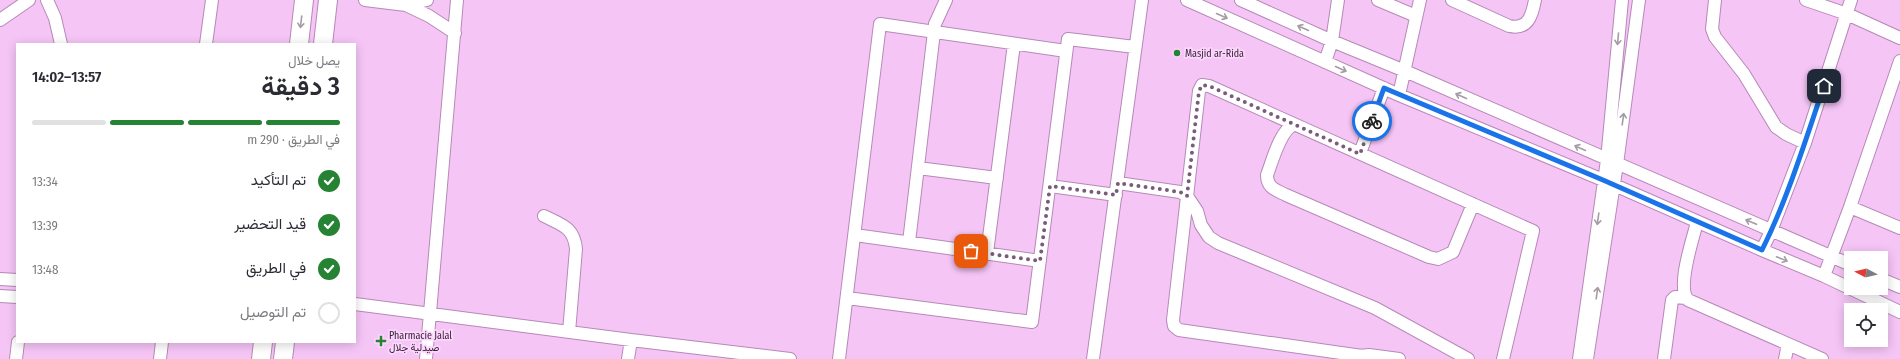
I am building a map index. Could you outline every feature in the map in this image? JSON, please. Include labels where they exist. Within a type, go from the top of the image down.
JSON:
[{"type":"main road","points":[[299,43],[304,0]]},
{"type":"main road","points":[[323,43],[328,0]]},
{"type":"main road","points":[[261,359],[263,343]]},
{"type":"main road","points":[[283,359],[285,343]]},
{"type":"street","points":[[0,20],[29,0]]},
{"type":"street","points":[[46,0],[55,18],[61,43]]},
{"type":"street","points":[[206,43],[212,0]]},
{"type":"street","points":[[365,0],[406,5],[428,16],[454,33]]},
{"type":"street","points":[[406,5],[427,0]]},
{"type":"street","points":[[426,359],[457,0]]},
{"type":"street","points":[[909,242],[935,24],[946,0]]},
{"type":"street","points":[[1093,359],[1142,0]]},
{"type":"street","points":[[1186,0],[1399,95],[1608,182],[1696,222],[1824,276],[1900,312]]},
{"type":"street","points":[[1241,0],[1332,41],[1405,71],[1844,262]]},
{"type":"street","points":[[1325,62],[1332,41],[1338,0]]},
{"type":"street","points":[[1378,0],[1416,16]]},
{"type":"street","points":[[1399,95],[1420,0]]},
{"type":"street","points":[[1452,0],[1509,26],[1515,27],[1524,25],[1531,18],[1535,0]]},
{"type":"street","points":[[1612,162],[1622,0]]},
{"type":"street","points":[[1579,359],[1639,0]]},
{"type":"street","points":[[1715,0],[1712,29],[1715,37],[1744,74],[1776,127],[1786,134],[1805,143]]},
{"type":"street","points":[[1806,0],[1847,14],[1900,38]]},
{"type":"street","points":[[1762,250],[1772,231],[1805,143],[1851,0]]},
{"type":"street","points":[[839,359],[880,24],[1014,44],[1066,50]]},
{"type":"street","points":[[847,298],[1032,322],[1068,39],[1135,47]]},
{"type":"street","points":[[987,253],[1014,44]]},
{"type":"street","points":[[1824,276],[1850,207],[1900,61]]},
{"type":"street","points":[[1399,359],[1369,355],[1360,357],[1179,330],[1174,326],[1173,320],[1199,91],[1202,85],[1209,86],[1293,125],[1533,231],[1503,359]]},
{"type":"street","points":[[1360,154],[1384,88]]},
{"type":"street","points":[[1293,125],[1288,127],[1282,136],[1267,176],[1267,182],[1270,187],[1281,193],[1429,257],[1438,259],[1453,252],[1473,204]]},
{"type":"street","points":[[918,168],[997,178]]},
{"type":"street","points":[[1587,359],[1608,182]]},
{"type":"street","points":[[1050,186],[1180,192],[1187,196],[1197,211],[1201,225],[1209,237],[1218,243],[1375,308],[1468,359]]},
{"type":"street","points":[[1850,207],[1900,228]]},
{"type":"street","points":[[544,216],[566,227],[571,232],[575,240],[576,249],[569,332]]},
{"type":"street","points":[[1686,298],[1683,292],[1684,280],[1696,222]]},
{"type":"street","points":[[855,235],[1040,261]]},
{"type":"street","points":[[0,279],[16,280]]},
{"type":"street","points":[[1888,282],[1900,287]]},
{"type":"street","points":[[0,296],[16,297]]},
{"type":"street","points":[[1664,359],[1672,300],[1675,297],[1686,298],[1696,304],[1822,359]]},
{"type":"street","points":[[356,304],[744,356],[790,359]]},
{"type":"street","points":[[628,359],[631,340]]},
{"type":"street","points":[[16,359],[18,343]]},
{"type":"street","points":[[160,359],[162,343]]},
{"type":"street","points":[[1785,359],[1788,344]]},
{"type":"way so far","points":[[971,251],[1040,261],[1050,186],[1116,195],[1118,183],[1180,192],[1187,196],[1199,91],[1202,85],[1209,86],[1360,154],[1372,121]]},
{"type":"place","name":"Masjid ar-Rida","points":[[1177,53]]},
{"type":"place","name":"Pharmacie Jalal صيدلية جلال","points":[[381,341]]},
{"type":"route","points":[[1372,121],[1384,88],[1603,180],[1762,250],[1772,231],[1805,143],[1824,86]]}]
